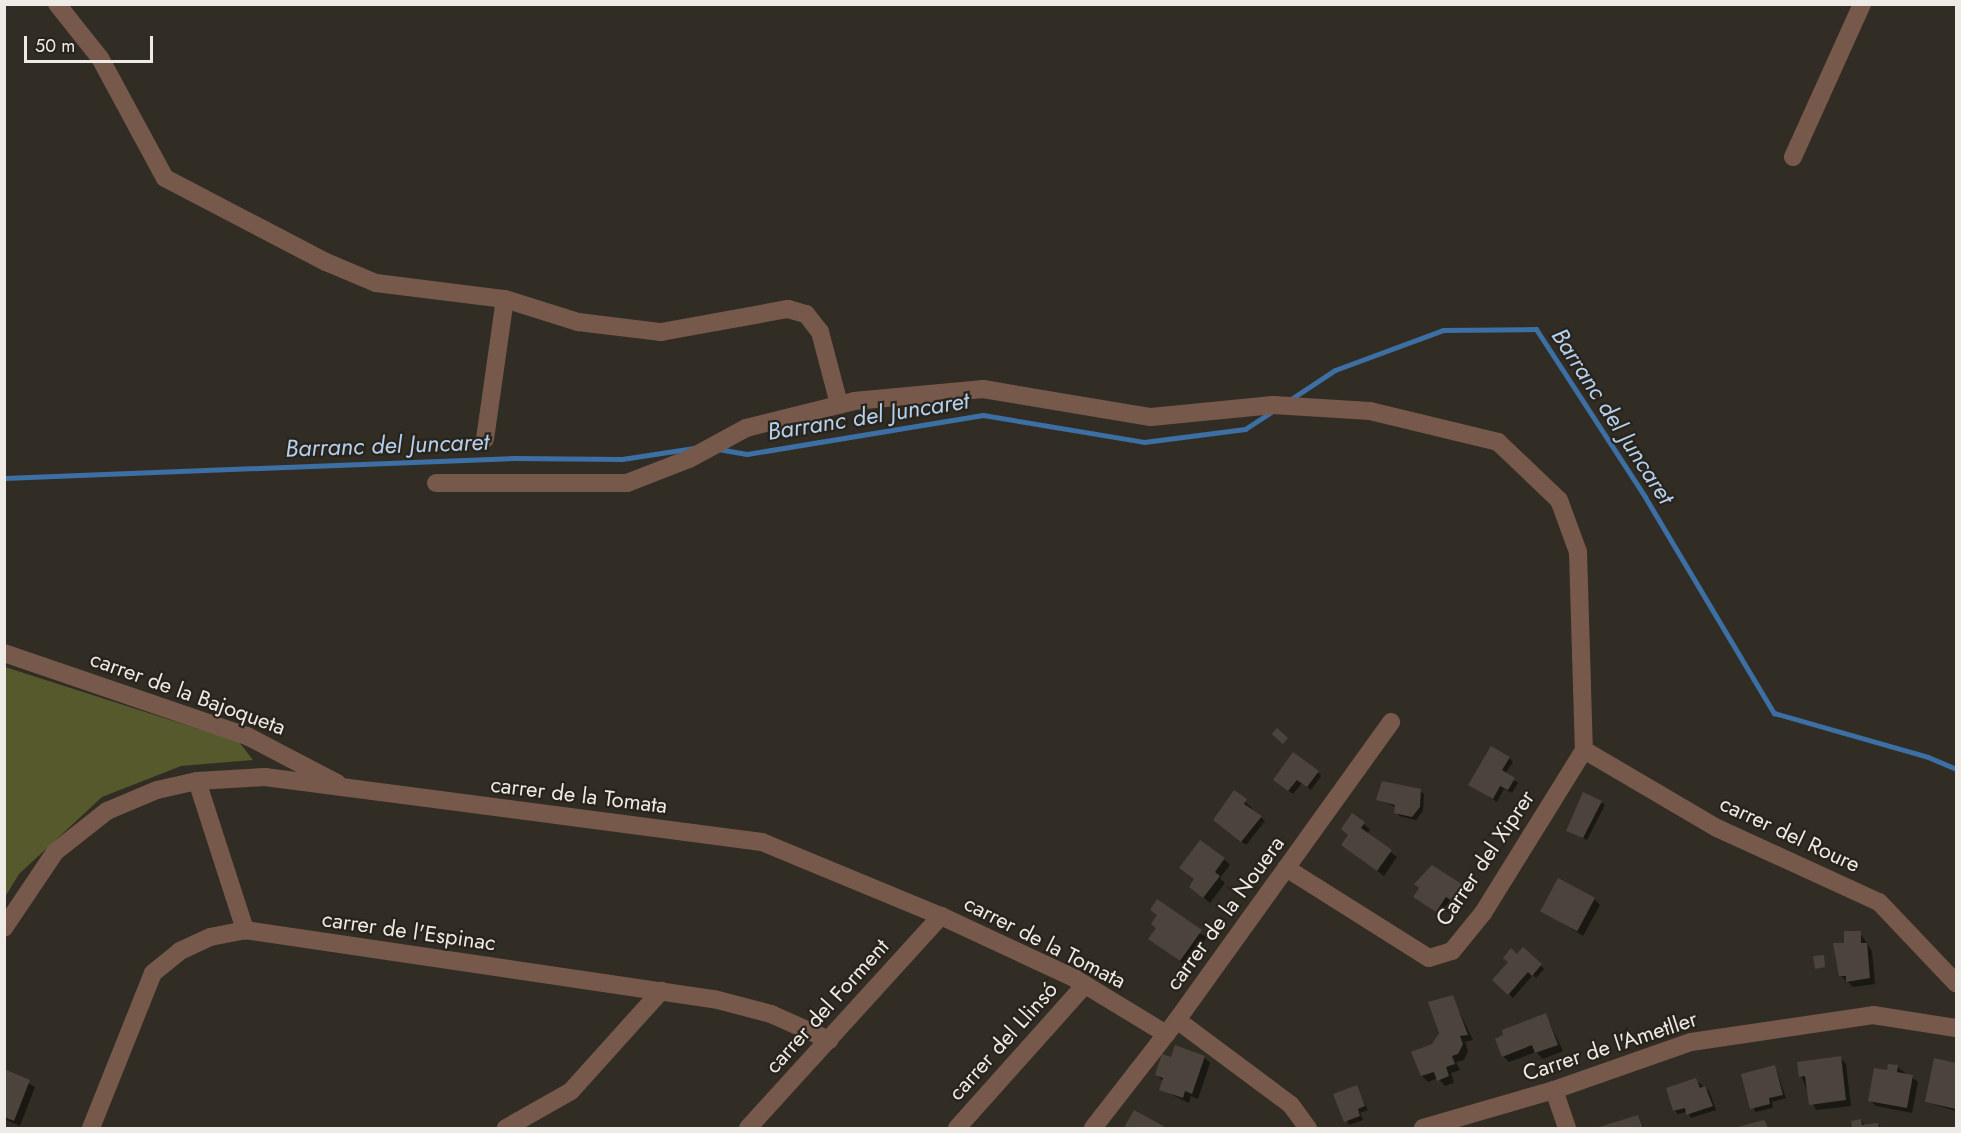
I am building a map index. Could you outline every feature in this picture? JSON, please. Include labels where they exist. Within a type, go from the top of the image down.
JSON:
[{"type":"street","points":[[57,4],[100,58],[165,178],[326,262],[376,283],[505,299],[579,321],[661,332],[788,309],[806,314],[820,332],[839,404]]},
{"type":"street","points":[[1793,157],[1862,4]]},
{"type":"street","points":[[484,439],[505,299]]},
{"type":"street","points":[[436,483],[627,483],[689,459],[747,428],[839,404],[983,389],[1151,417],[1273,405],[1370,411],[1498,442],[1559,500],[1578,552],[1584,750]]},
{"type":"street","name":"carrer de la Bajoqueta","points":[[4,653],[269,746],[350,789]]},
{"type":"street","name":"carrer de la Nouera","points":[[1093,1128],[1172,1027],[1391,722]]},
{"type":"street","points":[[265,777],[269,746]]},
{"type":"street","name":"Carrer del Xiprer","points":[[1286,868],[1430,958],[1452,951],[1482,913],[1584,750]]},
{"type":"street","name":"carrer del Roure","points":[[1584,750],[1717,828],[1880,902],[1956,983]]},
{"type":"street","name":"carrer de la Tomata","points":[[4,928],[55,852],[107,811],[157,790],[197,781],[265,777],[762,842],[941,916],[1172,1027],[1291,1105],[1308,1128]]},
{"type":"street","points":[[197,781],[244,930]]},
{"type":"street","name":"carrer del Forment","points":[[748,1128],[941,916]]},
{"type":"street","name":"carrer de l'Espinac","points":[[92,1128],[153,973],[180,951],[210,937],[244,930],[661,991],[771,1014],[829,1040]]},
{"type":"street","name":"carrer del Llinsó","points":[[957,1128],[1085,985]]},
{"type":"street","points":[[506,1128],[571,1091],[661,991]]},
{"type":"street","name":"Carrer de l'Ametller","points":[[1423,1128],[1554,1090],[1691,1042],[1873,1015],[1956,1028]]},
{"type":"street","points":[[1554,1090],[1567,1128]]},
{"type":"green space","points":[[5,667],[239,742],[253,760],[181,766],[102,797],[19,874],[5,897]]},
{"type":"building","points":[[1277,728],[1288,738],[1283,744],[1272,734]]},
{"type":"building","points":[[1491,746],[1510,757],[1502,770],[1515,778],[1508,790],[1500,786],[1493,799],[1468,785]]},
{"type":"building","points":[[1293,752],[1319,771],[1307,787],[1297,780],[1288,791],[1273,780]]},
{"type":"building","points":[[1382,781],[1421,789],[1420,807],[1412,817],[1394,813],[1395,805],[1376,800]]},
{"type":"building","points":[[1234,790],[1247,799],[1244,804],[1262,816],[1241,842],[1213,820]]},
{"type":"building","points":[[1583,792],[1602,801],[1583,838],[1566,831]]},
{"type":"building","points":[[1352,813],[1365,822],[1361,828],[1392,850],[1377,871],[1341,845],[1348,835],[1341,829]]},
{"type":"building","points":[[1200,840],[1225,858],[1215,872],[1220,876],[1203,898],[1189,887],[1194,879],[1179,868]]},
{"type":"building","points":[[1432,865],[1463,885],[1452,901],[1446,897],[1436,912],[1413,897],[1419,888],[1414,884]]},
{"type":"building","points":[[1558,878],[1595,898],[1577,931],[1540,912]]},
{"type":"building","points":[[1157,899],[1202,930],[1180,961],[1148,939],[1156,928],[1151,924],[1157,915],[1150,910]]},
{"type":"building","points":[[1844,931],[1861,931],[1861,943],[1867,943],[1870,978],[1846,982],[1846,976],[1839,976],[1833,943],[1844,943]]},
{"type":"building","points":[[1523,947],[1542,964],[1532,976],[1528,972],[1508,995],[1492,980],[1508,962],[1503,958],[1511,948],[1517,954]]},
{"type":"building","points":[[1824,955],[1825,967],[1815,969],[1813,956]]},
{"type":"building","points":[[1453,995],[1468,1035],[1460,1036],[1463,1044],[1458,1054],[1452,1056],[1455,1064],[1446,1067],[1449,1076],[1437,1081],[1434,1072],[1421,1076],[1411,1052],[1432,1044],[1439,1033],[1428,1002]]},
{"type":"building","points":[[1546,1013],[1558,1045],[1535,1053],[1532,1045],[1502,1057],[1495,1039],[1503,1035],[1502,1030]]},
{"type":"building","points":[[1175,1045],[1205,1056],[1192,1094],[1185,1091],[1183,1098],[1159,1090],[1163,1078],[1155,1075],[1162,1054],[1171,1057]]},
{"type":"building","points":[[1841,1056],[1846,1100],[1809,1105],[1805,1076],[1799,1077],[1797,1062]]},
{"type":"building","points":[[1934,1058],[1956,1063],[1956,1109],[1925,1102]]},
{"type":"building","points":[[1888,1064],[1898,1065],[1897,1072],[1913,1075],[1907,1108],[1868,1101],[1874,1068],[1887,1070]]},
{"type":"building","points":[[1775,1065],[1783,1095],[1769,1098],[1770,1104],[1750,1109],[1741,1074]]},
{"type":"building","points":[[4,1069],[30,1080],[14,1121],[4,1117]]},
{"type":"building","points":[[1696,1078],[1700,1088],[1705,1086],[1713,1106],[1686,1115],[1685,1108],[1673,1111],[1666,1088]]},
{"type":"building","points":[[1357,1085],[1365,1106],[1358,1109],[1360,1116],[1344,1122],[1333,1094]]},
{"type":"building","points":[[1134,1110],[1167,1128],[1124,1128]]},
{"type":"building","points":[[1638,1115],[1643,1128],[1596,1128]]},
{"type":"building","points":[[1861,1119],[1862,1125],[1878,1123],[1879,1128],[1852,1128],[1851,1121]]},
{"type":"building","points":[[1764,1120],[1768,1128],[1734,1128]]},
{"type":"waterway","name":"Barranc del Juncaret","points":[[1288,401],[1335,370],[1443,330],[1536,329],[1645,497],[1774,713],[1928,757],[1956,769]]},
{"type":"waterway","name":"Barranc del Juncaret","points":[[718,449],[747,454],[983,415],[1144,442],[1245,429],[1273,411]]},
{"type":"waterway","name":"Barranc del Juncaret","points":[[4,478],[513,458],[622,459],[694,448]]}]
